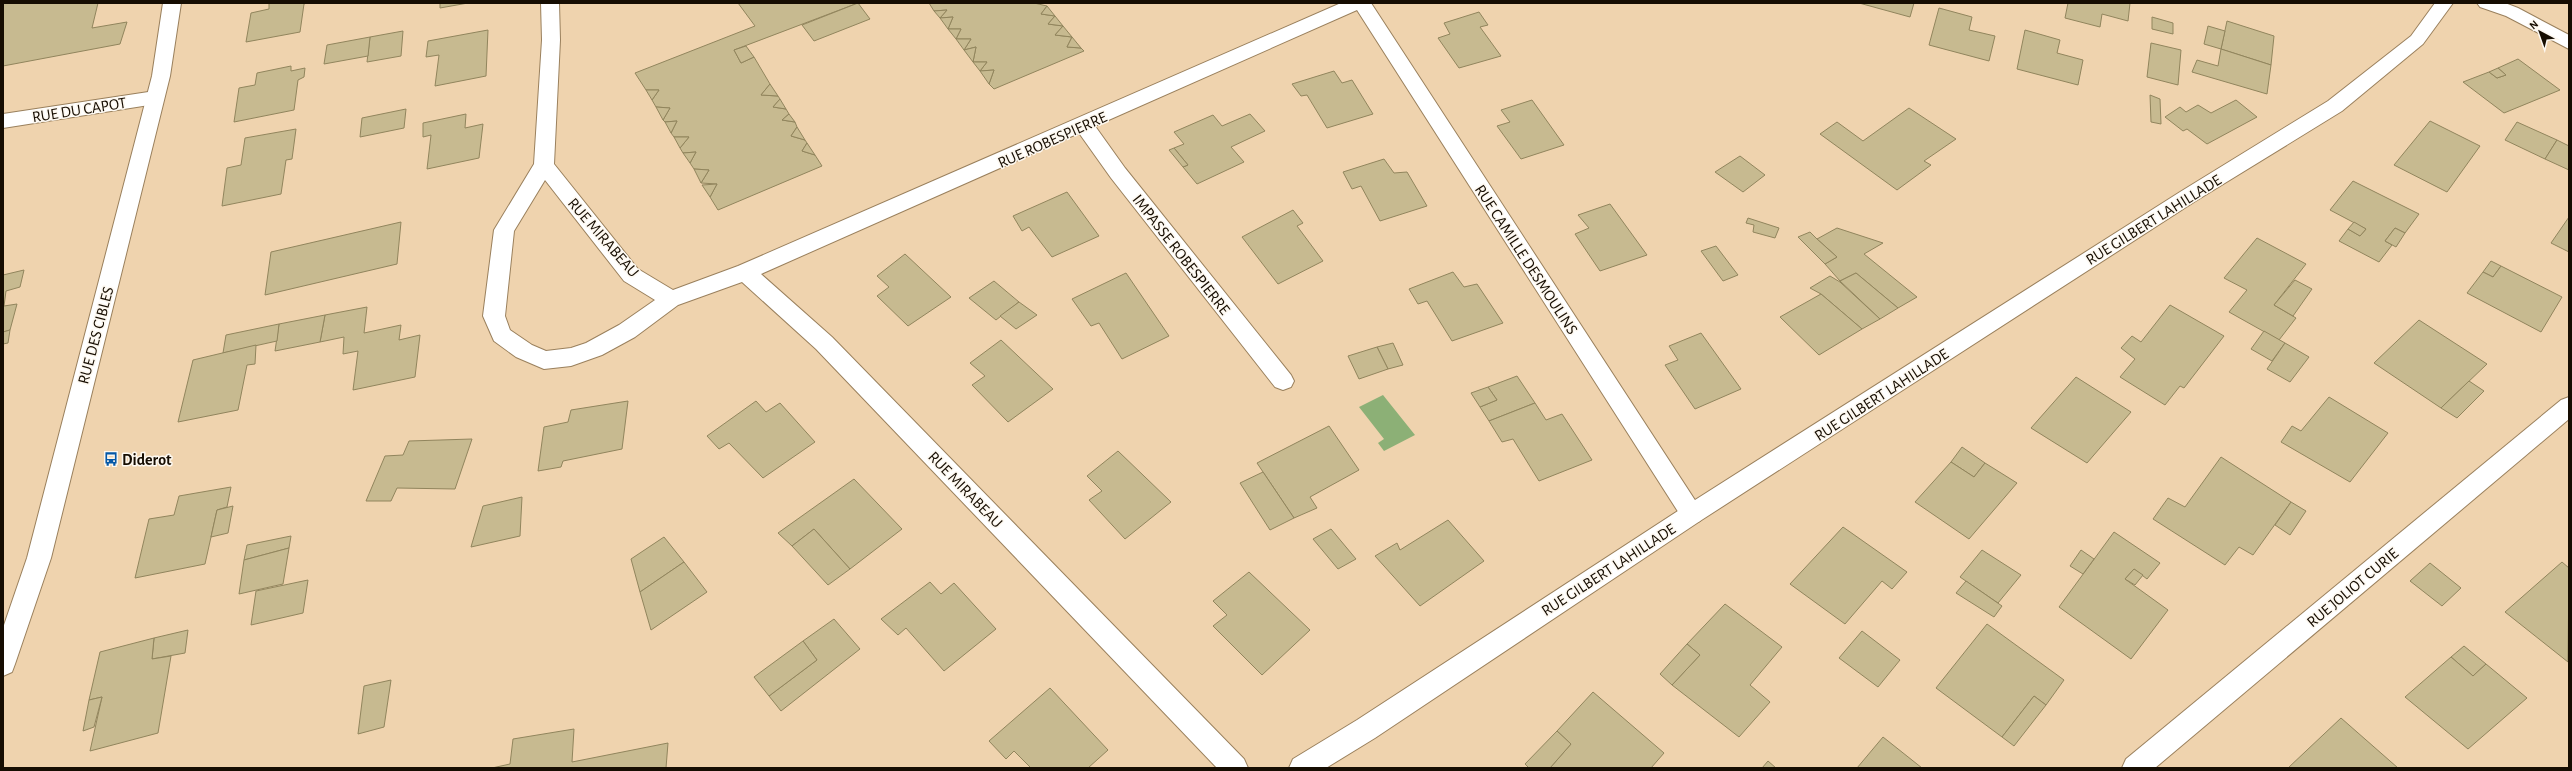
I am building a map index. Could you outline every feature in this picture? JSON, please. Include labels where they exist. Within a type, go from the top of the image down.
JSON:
[{"type":"street","name":"RUE DES CIBLES","points":[[3,664],[39,558],[155,98],[170,28],[172,3]]},
{"type":"street","points":[[550,3],[551,40],[544,165],[504,230],[494,316],[502,335],[524,351],[544,360],[571,357],[594,349],[627,331],[671,299],[745,272]]},
{"type":"street","name":"RUE ROBESPIERRE","points":[[745,272],[1357,3]]},
{"type":"street","name":"RUE CAMILLE DESMOULINS","points":[[1362,3],[1692,514]]},
{"type":"street","name":"RUE GILBERT LAHILLADE","points":[[1302,768],[1366,729],[1692,514],[2187,197],[2335,106],[2417,40],[2444,3]]},
{"type":"street","points":[[2486,3],[2512,12],[2569,43]]},
{"type":"street","name":"RUE DU CAPOT","points":[[3,121],[155,98]]},
{"type":"street","name":"IMPASSE ROBESPIERRE","points":[[1084,124],[1118,173],[1283,381]]},
{"type":"street","name":"RUE MIRABEAU","points":[[544,165],[631,274],[671,299]]},
{"type":"street","name":"RUE MIRABEAU","points":[[745,272],[824,343],[1235,768]]},
{"type":"street","name":"RUE JOLIOT CURIE","points":[[2135,768],[2569,406]]},
{"type":"shaded area","points":[[1383,395],[1415,435],[1384,451],[1378,443],[1384,439],[1359,407]]},
{"type":"building","points":[[3,3],[98,3],[92,28],[127,22],[120,44],[3,66]]},
{"type":"building","points":[[269,3],[307,3],[304,4],[300,32],[246,42],[251,13],[269,9]]},
{"type":"building","points":[[440,3],[468,3],[440,8]]},
{"type":"building","points":[[738,3],[858,3],[734,50],[741,63],[754,57],[770,84],[761,95],[778,96],[780,99],[773,107],[786,109],[789,114],[782,120],[795,122],[797,127],[791,136],[805,140],[807,143],[802,151],[815,155],[822,166],[718,210],[710,197],[717,184],[701,183],[709,170],[694,169],[690,163],[696,152],[683,153],[680,148],[689,137],[674,137],[671,133],[677,121],[665,122],[663,120],[670,108],[656,107],[652,100],[659,90],[646,90],[635,73],[755,26]]},
{"type":"building","points":[[858,3],[870,19],[814,41],[802,25]]},
{"type":"building","points":[[929,3],[1034,3],[1047,6],[1041,14],[1055,16],[1048,24],[1063,26],[1055,35],[1072,37],[1067,47],[1081,48],[1084,51],[994,89],[989,84],[994,70],[980,71],[987,62],[973,62],[976,47],[964,50],[971,39],[956,39],[961,29],[948,29],[953,17],[940,18],[947,10],[934,11]]},
{"type":"building","points":[[1859,3],[1914,3],[1910,17]]},
{"type":"building","points":[[2068,3],[2130,3],[2128,21],[2102,14],[2100,27],[2065,18]]},
{"type":"building","points":[[1047,6],[1055,16],[1041,14]]},
{"type":"building","points":[[1939,8],[1972,17],[1969,30],[1995,36],[1989,61],[1929,45]]},
{"type":"building","points":[[947,10],[940,18],[934,11]]},
{"type":"building","points":[[1479,12],[1488,25],[1480,27],[1501,56],[1459,68],[1438,38],[1450,34],[1444,23]]},
{"type":"building","points":[[1055,16],[1063,26],[1048,24]]},
{"type":"building","points":[[953,17],[948,29],[940,18]]},
{"type":"building","points":[[2152,17],[2173,23],[2173,34],[2152,29]]},
{"type":"building","points":[[2227,21],[2274,36],[2271,65],[2221,49]]},
{"type":"building","points":[[1063,26],[1072,37],[1055,35]]},
{"type":"building","points":[[2208,26],[2225,31],[2221,49],[2204,44]]},
{"type":"building","points":[[948,29],[961,29],[956,39]]},
{"type":"building","points":[[488,30],[486,76],[435,86],[439,55],[426,57],[428,41]]},
{"type":"building","points":[[2025,30],[2060,40],[2057,53],[2083,60],[2078,85],[2017,69]]},
{"type":"building","points":[[403,31],[401,56],[367,62],[370,37]]},
{"type":"building","points":[[370,37],[368,56],[324,64],[327,45]]},
{"type":"building","points":[[1072,37],[1081,48],[1067,47]]},
{"type":"building","points":[[956,39],[971,39],[964,50]]},
{"type":"building","points":[[2151,43],[2181,50],[2178,85],[2147,77]]},
{"type":"building","points":[[746,46],[754,57],[741,63],[734,50]]},
{"type":"building","points":[[976,47],[973,62],[964,50]]},
{"type":"building","points":[[2221,49],[2271,65],[2267,94],[2192,72],[2197,60],[2218,66]]},
{"type":"building","points":[[2518,59],[2560,90],[2504,113],[2463,82],[2489,72],[2497,78],[2506,75],[2498,68]]},
{"type":"building","points":[[973,62],[987,62],[980,71]]},
{"type":"building","points":[[291,66],[291,71],[305,68],[304,77],[298,80],[294,110],[234,122],[239,88],[255,85],[257,73]]},
{"type":"building","points":[[2498,68],[2506,75],[2497,78],[2489,72]]},
{"type":"building","points":[[994,70],[989,84],[980,71]]},
{"type":"building","points":[[1334,71],[1342,83],[1352,80],[1373,114],[1327,128],[1307,95],[1301,96],[1292,84]]},
{"type":"building","points":[[770,84],[778,96],[761,95]]},
{"type":"building","points":[[646,90],[659,90],[652,100]]},
{"type":"building","points":[[2150,95],[2160,99],[2161,124],[2151,122]]},
{"type":"building","points":[[780,99],[786,109],[773,107]]},
{"type":"building","points":[[1532,100],[1564,145],[1521,159],[1497,126],[1510,122],[1501,110]]},
{"type":"building","points":[[2236,100],[2257,117],[2207,144],[2187,129],[2183,131],[2165,117],[2180,107],[2186,112],[2198,105],[2211,113]]},
{"type":"building","points":[[656,107],[670,108],[663,120]]},
{"type":"building","points":[[1909,108],[1956,139],[1924,161],[1931,165],[1897,190],[1820,134],[1837,122],[1863,141]]},
{"type":"building","points":[[406,109],[404,128],[360,137],[362,118]]},
{"type":"building","points":[[466,114],[465,128],[483,124],[479,158],[427,169],[431,135],[423,137],[423,123]]},
{"type":"building","points":[[789,114],[795,122],[782,120]]},
{"type":"building","points":[[1250,114],[1265,131],[1231,147],[1244,162],[1197,184],[1183,167],[1188,165],[1174,148],[1184,144],[1174,132],[1213,115],[1222,126]]},
{"type":"building","points":[[677,121],[671,133],[665,122]]},
{"type":"building","points":[[2430,121],[2480,146],[2447,192],[2394,165]]},
{"type":"building","points":[[2517,122],[2557,140],[2545,159],[2505,140]]},
{"type":"building","points":[[797,127],[805,140],[791,136]]},
{"type":"building","points":[[296,129],[292,159],[286,160],[281,194],[222,206],[227,168],[241,165],[245,138]]},
{"type":"building","points":[[674,137],[689,137],[680,148]]},
{"type":"building","points":[[2557,140],[2569,146],[2569,170],[2545,159]]},
{"type":"building","points":[[807,143],[815,155],[802,151]]},
{"type":"building","points":[[1174,148],[1188,165],[1183,167],[1169,150]]},
{"type":"building","points":[[696,152],[690,163],[683,153]]},
{"type":"building","points":[[1740,156],[1765,175],[1743,192],[1715,172]]},
{"type":"building","points":[[1384,159],[1394,173],[1407,172],[1427,206],[1380,221],[1361,186],[1352,189],[1343,172]]},
{"type":"building","points":[[694,169],[709,170],[701,183]]},
{"type":"building","points":[[2353,181],[2419,214],[2405,233],[2395,228],[2385,241],[2392,245],[2379,262],[2339,241],[2348,229],[2360,236],[2366,229],[2330,210]]},
{"type":"building","points":[[717,184],[710,197],[702,185]]},
{"type":"building","points":[[1067,192],[1099,236],[1052,257],[1029,227],[1022,231],[1013,216]]},
{"type":"building","points":[[1610,204],[1647,255],[1600,271],[1575,234],[1589,228],[1578,215]]},
{"type":"building","points":[[1293,210],[1303,223],[1297,226],[1323,261],[1278,284],[1242,237]]},
{"type":"building","points":[[2569,217],[2569,252],[2551,243]]},
{"type":"building","points":[[1748,218],[1779,228],[1775,238],[1753,232],[1754,225],[1746,223]]},
{"type":"building","points":[[401,222],[397,264],[265,295],[271,252]]},
{"type":"building","points":[[2354,222],[2366,229],[2360,236],[2348,229]]},
{"type":"building","points":[[1837,228],[1883,243],[1864,254],[1917,297],[1898,308],[1856,273],[1840,281],[1825,264],[1837,257],[1817,239]]},
{"type":"building","points":[[2395,228],[2405,233],[2396,247],[2385,241]]},
{"type":"building","points":[[1810,232],[1837,257],[1825,264],[1798,237]]},
{"type":"building","points":[[2257,238],[2306,264],[2274,305],[2296,318],[2279,340],[2229,312],[2247,290],[2224,278]]},
{"type":"building","points":[[1716,246],[1738,275],[1723,281],[1701,251]]},
{"type":"building","points":[[905,254],[951,297],[908,326],[877,296],[889,287],[877,276]]},
{"type":"building","points":[[2491,261],[2501,266],[2493,277],[2483,272]]},
{"type":"building","points":[[2501,266],[2562,297],[2541,332],[2467,293],[2483,272],[2493,277]]},
{"type":"building","points":[[24,270],[20,287],[6,291],[4,306],[17,304],[10,330],[3,332],[3,275]]},
{"type":"building","points":[[1453,272],[1464,287],[1477,284],[1503,323],[1452,341],[1427,301],[1418,304],[1409,289]]},
{"type":"building","points":[[1126,273],[1169,336],[1122,359],[1099,323],[1091,326],[1072,299]]},
{"type":"building","points":[[1856,273],[1898,308],[1880,319],[1840,281]]},
{"type":"building","points":[[1830,276],[1840,282],[1880,319],[1862,329],[1821,294],[1810,288]]},
{"type":"building","points":[[2295,280],[2312,289],[2293,316],[2274,305]]},
{"type":"building","points":[[994,281],[1019,302],[996,320],[969,298]]},
{"type":"building","points":[[1821,294],[1862,329],[1819,355],[1780,317]]},
{"type":"building","points":[[1019,302],[1037,315],[1016,329],[1000,316]]},
{"type":"building","points":[[2170,305],[2224,336],[2184,388],[2180,386],[2165,405],[2120,377],[2135,359],[2121,348],[2132,336],[2141,342]]},
{"type":"building","points":[[367,307],[364,333],[401,325],[399,340],[420,335],[415,377],[353,390],[358,351],[343,354],[344,337],[320,342],[325,315]]},
{"type":"building","points":[[325,315],[320,342],[275,351],[279,324]]},
{"type":"building","points":[[2419,320],[2487,364],[2441,408],[2374,363]]},
{"type":"building","points":[[279,324],[277,341],[223,353],[226,335]]},
{"type":"building","points":[[10,330],[8,343],[3,344],[3,332]]},
{"type":"building","points":[[2264,331],[2285,343],[2272,361],[2251,349]]},
{"type":"building","points":[[1701,333],[1741,389],[1695,409],[1665,365],[1678,360],[1669,346]]},
{"type":"building","points":[[1001,340],[1053,389],[1008,422],[972,385],[985,376],[970,363]]},
{"type":"building","points":[[1393,343],[1403,365],[1388,369],[1377,347]]},
{"type":"building","points":[[2285,343],[2309,357],[2290,382],[2267,369]]},
{"type":"building","points":[[256,345],[255,364],[247,365],[238,410],[178,422],[193,360]]},
{"type":"building","points":[[1377,347],[1388,369],[1359,379],[1348,356]]},
{"type":"building","points":[[1517,376],[1535,403],[1489,421],[1480,407],[1497,400],[1488,387]]},
{"type":"building","points":[[2076,377],[2131,412],[2087,463],[2031,428]]},
{"type":"building","points":[[2469,381],[2484,391],[2457,418],[2441,408]]},
{"type":"building","points":[[1488,387],[1497,400],[1480,407],[1471,393]]},
{"type":"building","points":[[2329,397],[2388,433],[2350,482],[2281,442],[2292,426],[2301,431]]},
{"type":"building","points":[[628,401],[622,449],[563,461],[561,467],[538,471],[544,427],[568,422],[571,410]]},
{"type":"building","points":[[756,401],[766,412],[780,403],[815,442],[763,478],[729,443],[719,449],[707,436]]},
{"type":"building","points":[[1535,403],[1546,420],[1562,414],[1592,460],[1539,481],[1513,439],[1502,442],[1489,421]]},
{"type":"building","points":[[1329,426],[1359,470],[1310,497],[1317,508],[1294,518],[1257,463]]},
{"type":"building","points":[[472,439],[455,489],[397,488],[391,501],[366,501],[385,456],[403,455],[409,441]]},
{"type":"building","points":[[1962,447],[1985,463],[1974,477],[1951,462]]},
{"type":"building","points":[[1118,451],[1171,502],[1125,539],[1089,500],[1102,491],[1087,476]]},
{"type":"building","points":[[2221,457],[2291,502],[2253,555],[2239,547],[2225,565],[2153,519],[2168,498],[2185,507]]},
{"type":"building","points":[[1951,462],[1974,477],[1985,463],[2017,483],[1969,539],[1915,502]]},
{"type":"building","points":[[1263,472],[1294,518],[1270,530],[1240,483]]},
{"type":"building","points":[[854,479],[902,529],[850,569],[814,529],[792,546],[778,533]]},
{"type":"building","points":[[231,487],[227,507],[217,510],[205,564],[135,578],[149,519],[174,515],[179,496]]},
{"type":"building","points":[[522,497],[520,536],[471,547],[483,506]]},
{"type":"building","points":[[2291,502],[2306,511],[2290,535],[2275,525]]},
{"type":"building","points":[[233,506],[228,533],[211,537],[217,510]]},
{"type":"building","points":[[1448,520],[1484,561],[1420,606],[1375,556],[1397,543],[1400,550]]},
{"type":"building","points":[[1843,527],[1907,572],[1892,589],[1882,581],[1845,624],[1790,584]]},
{"type":"building","points":[[814,529],[850,569],[828,585],[792,546]]},
{"type":"building","points":[[1331,529],[1356,559],[1338,569],[1313,539]]},
{"type":"building","points":[[2114,532],[2160,563],[2147,579],[2134,569],[2125,579],[2168,610],[2131,659],[2059,607]]},
{"type":"building","points":[[291,536],[289,548],[244,560],[247,545]]},
{"type":"building","points":[[664,537],[684,562],[640,592],[631,559]]},
{"type":"building","points":[[289,548],[283,584],[239,594],[244,560]]},
{"type":"building","points":[[1982,550],[2021,575],[1998,603],[1960,577]]},
{"type":"building","points":[[2081,550],[2094,559],[2083,574],[2070,566]]},
{"type":"building","points":[[684,562],[707,592],[651,630],[640,592]]},
{"type":"building","points":[[2562,562],[2569,568],[2568,662],[2505,612]]},
{"type":"building","points":[[2430,563],[2461,588],[2442,606],[2410,581]]},
{"type":"building","points":[[2134,569],[2143,575],[2135,585],[2125,579]]},
{"type":"building","points":[[1249,572],[1310,630],[1262,675],[1213,626],[1227,615],[1213,601]]},
{"type":"building","points":[[308,580],[303,613],[251,625],[256,591]]},
{"type":"building","points":[[1966,581],[2002,606],[1994,617],[1956,593]]},
{"type":"building","points":[[930,582],[941,594],[954,583],[996,629],[944,671],[906,628],[898,635],[881,619]]},
{"type":"building","points":[[1725,604],[1782,647],[1750,685],[1770,702],[1739,737],[1672,685],[1700,655],[1687,644]]},
{"type":"building","points":[[834,619],[860,649],[781,711],[769,696],[817,660],[803,641]]},
{"type":"building","points":[[1987,624],[2064,680],[2046,705],[2034,696],[2002,737],[1936,688]]},
{"type":"building","points":[[188,630],[185,653],[152,659],[154,638]]},
{"type":"building","points":[[1862,631],[1900,660],[1878,687],[1839,658]]},
{"type":"building","points":[[154,638],[152,659],[171,656],[158,733],[90,751],[102,697],[89,700],[100,652]]},
{"type":"building","points":[[803,641],[817,660],[769,696],[754,677]]},
{"type":"building","points":[[1687,644],[1700,655],[1672,685],[1660,674]]},
{"type":"building","points":[[2464,646],[2486,664],[2473,676],[2451,657]]},
{"type":"building","points":[[2451,657],[2473,676],[2486,664],[2527,698],[2468,749],[2405,697]]},
{"type":"building","points":[[391,680],[384,727],[358,734],[364,686]]},
{"type":"building","points":[[1050,688],[1108,750],[1088,768],[1031,768],[1014,751],[1006,759],[989,741]]},
{"type":"building","points":[[1593,692],[1664,753],[1651,768],[1550,768],[1571,744],[1557,731]]},
{"type":"building","points":[[2034,696],[2046,705],[2014,746],[2002,737]]},
{"type":"building","points":[[102,697],[94,727],[83,731],[89,700]]},
{"type":"building","points":[[2341,718],[2398,768],[2288,768]]},
{"type":"building","points":[[574,729],[572,762],[668,743],[666,768],[492,768],[510,764],[513,739]]},
{"type":"building","points":[[1557,731],[1571,744],[1550,768],[1529,768],[1525,764]]},
{"type":"building","points":[[1883,737],[1922,768],[1857,768]]},
{"type":"building","points":[[1768,761],[1776,768],[1762,768]]},
{"type":"place","name":"Diderot","points":[[111,459]]}]
